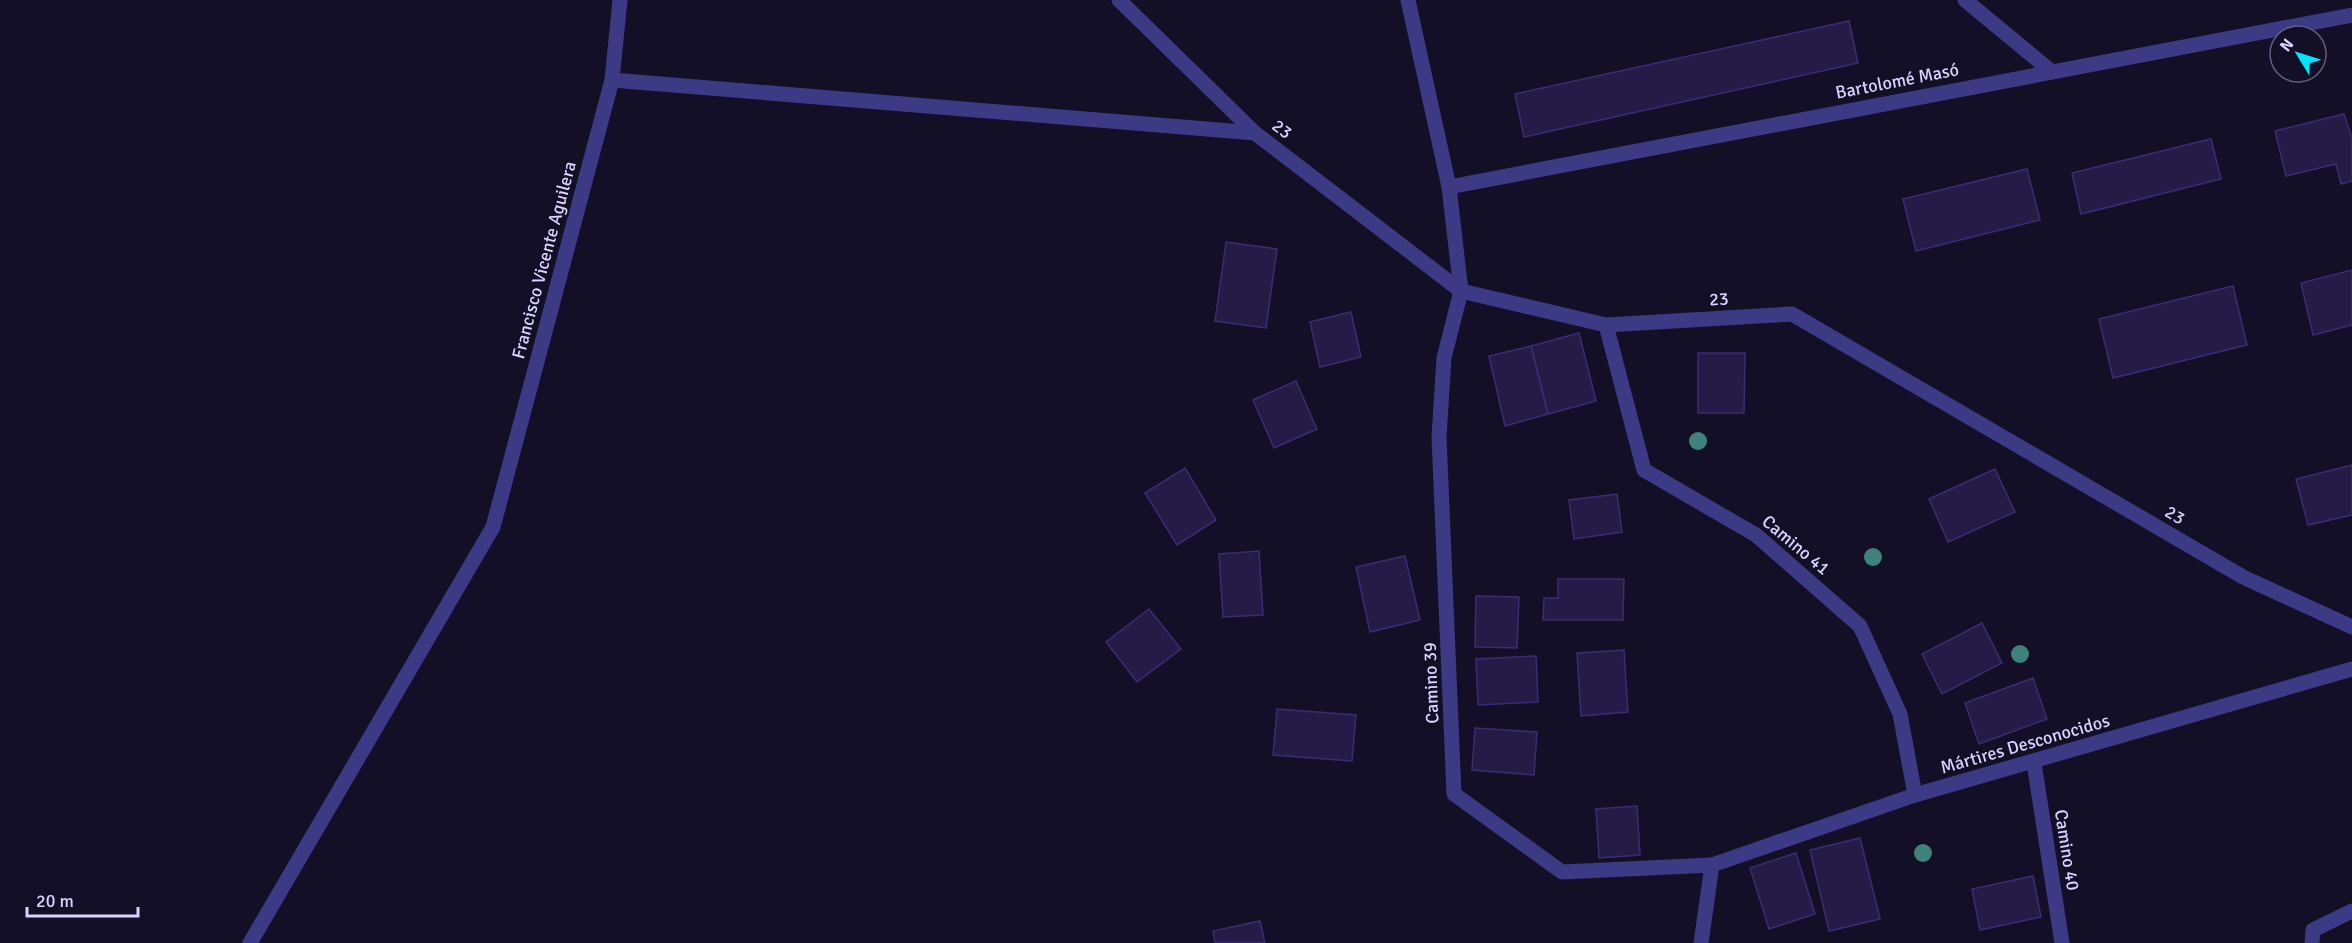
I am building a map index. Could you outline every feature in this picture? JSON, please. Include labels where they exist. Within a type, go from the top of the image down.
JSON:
[{"type":"street","name":"Francisco Vicente Aguilera","points":[[250,943],[493,527],[612,80],[620,0]]},
{"type":"street","name":"23","points":[[1119,0],[1255,134],[1461,291],[1606,325],[1792,314],[2243,577],[2352,627]]},
{"type":"street","points":[[1408,0],[1449,187],[1461,291]]},
{"type":"street","points":[[1965,0],[2052,72]]},
{"type":"street","name":"Bartolomé Masó","points":[[1449,187],[2352,15]]},
{"type":"street","points":[[612,80],[1255,134]]},
{"type":"street","name":"Camino 39","points":[[1461,291],[1444,358],[1439,437],[1454,794],[1562,872],[1712,865]]},
{"type":"street","name":"Camino 41","points":[[1606,325],[1644,470],[1756,535],[1860,626],[1900,714],[1915,795]]},
{"type":"street","name":"Mártires Desconocidos","points":[[1712,865],[1915,795],[2034,763],[2352,669]]},
{"type":"street","name":"Camino 40","points":[[2034,763],[2062,943]]},
{"type":"street","points":[[1701,943],[1712,865]]},
{"type":"street","points":[[2312,943],[2313,930],[2352,911]]},
{"type":"building","points":[[1849,21],[1858,63],[1524,137],[1515,94]]},
{"type":"building","points":[[2344,114],[2352,138],[2352,181],[2341,184],[2336,164],[2286,176],[2275,131]]},
{"type":"building","points":[[2211,139],[2221,179],[2081,214],[2072,173]]},
{"type":"building","points":[[2027,169],[2040,220],[1916,251],[1903,199]]},
{"type":"building","points":[[1226,242],[1277,249],[1266,328],[1215,321]]},
{"type":"building","points":[[2352,270],[2352,325],[2313,335],[2301,283]]},
{"type":"building","points":[[2233,286],[2247,345],[2113,378],[2099,319]]},
{"type":"building","points":[[1351,312],[1361,357],[1320,367],[1310,322]]},
{"type":"building","points":[[1579,333],[1596,401],[1548,414],[1531,346]]},
{"type":"building","points":[[1531,346],[1548,414],[1505,426],[1489,356]]},
{"type":"building","points":[[1698,353],[1745,353],[1744,413],[1698,413]]},
{"type":"building","points":[[1296,381],[1317,429],[1274,448],[1253,400]]},
{"type":"building","points":[[2352,465],[2352,515],[2308,525],[2296,479]]},
{"type":"building","points":[[1185,468],[1216,520],[1177,545],[1145,493]]},
{"type":"building","points":[[1995,469],[2015,512],[1948,542],[1929,499]]},
{"type":"building","points":[[1617,494],[1622,532],[1574,539],[1569,500]]},
{"type":"building","points":[[1259,551],[1263,615],[1223,617],[1219,554]]},
{"type":"building","points":[[1405,556],[1420,620],[1370,632],[1356,567]]},
{"type":"building","points":[[1558,579],[1624,579],[1623,620],[1543,620],[1544,598],[1558,598]]},
{"type":"building","points":[[1476,596],[1519,597],[1517,648],[1475,647]]},
{"type":"building","points":[[1149,609],[1181,649],[1137,682],[1106,642]]},
{"type":"building","points":[[1982,623],[2002,663],[1942,694],[1922,654]]},
{"type":"building","points":[[1624,650],[1628,712],[1581,716],[1577,653]]},
{"type":"building","points":[[1536,656],[1538,702],[1478,705],[1476,659]]},
{"type":"building","points":[[2033,678],[2047,719],[1979,744],[1965,703]]},
{"type":"building","points":[[1277,709],[1356,715],[1352,761],[1273,755]]},
{"type":"building","points":[[1475,728],[1537,732],[1534,775],[1472,770]]},
{"type":"building","points":[[1637,806],[1640,855],[1599,858],[1596,809]]},
{"type":"building","points":[[1860,838],[1880,919],[1829,931],[1810,850]]},
{"type":"building","points":[[1796,853],[1815,914],[1769,929],[1750,868]]},
{"type":"building","points":[[2033,876],[2041,917],[1980,930],[1972,889]]},
{"type":"building","points":[[1260,921],[1265,943],[1215,943],[1213,931]]}]
